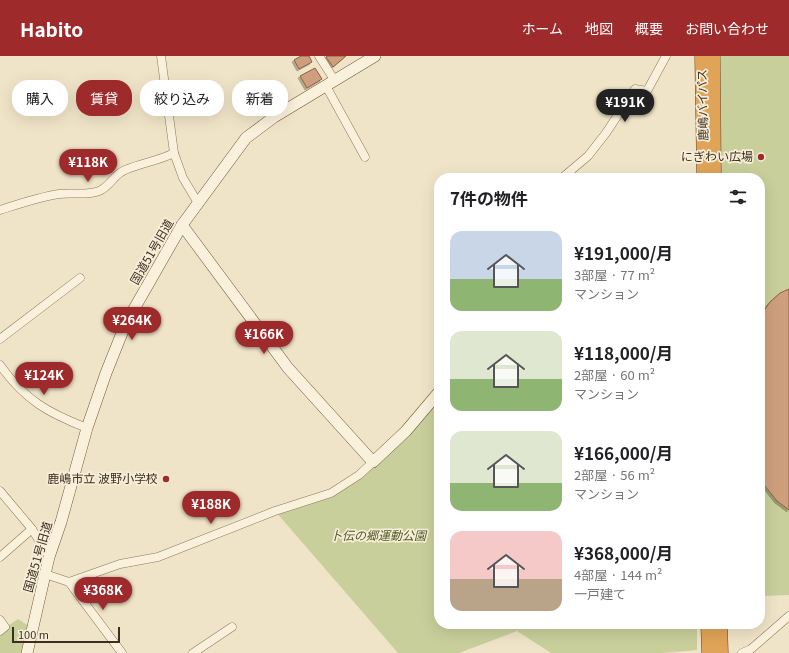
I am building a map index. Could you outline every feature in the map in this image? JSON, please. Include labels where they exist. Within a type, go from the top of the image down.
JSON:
[{"type":"highway","name":"鹿嶋バイパス","points":[[702,56],[704,173]]},
{"type":"highway","name":"鹿嶋バイパス","points":[[713,56],[714,173]]},
{"type":"highway","points":[[708,629],[709,653]]},
{"type":"highway","points":[[720,629],[721,653]]},
{"type":"street","points":[[161,56],[174,153],[183,178],[198,203]]},
{"type":"street","points":[[319,56],[330,84],[365,157]]},
{"type":"street","points":[[568,173],[588,156],[606,133],[635,89],[647,91],[666,56]]},
{"type":"street","name":"国道51号旧道","points":[[26,653],[49,557],[61,522],[87,428],[126,323],[182,225],[246,138],[274,117],[330,84],[370,57]]},
{"type":"street","points":[[0,210],[22,202],[60,194],[81,194],[98,191],[105,188],[117,174],[124,170],[162,159],[174,153]]},
{"type":"street","points":[[182,225],[288,368],[373,462]]},
{"type":"street","points":[[0,339],[80,278]]},
{"type":"street","points":[[0,365],[12,381],[30,398],[56,416],[87,428]]},
{"type":"street","points":[[69,582],[120,564],[158,557],[275,511],[331,493],[358,475],[373,462],[406,430],[434,398]]},
{"type":"street","points":[[0,491],[32,529],[49,557]]},
{"type":"street","points":[[0,557],[32,529]]},
{"type":"street","points":[[45,574],[69,582],[122,653]]},
{"type":"street","points":[[742,653],[751,649],[789,616]]},
{"type":"street","points":[[0,620],[5,627],[0,631]]},
{"type":"street","points":[[193,653],[232,627]]},
{"type":"green space","points":[[721,56],[789,56],[789,595],[765,596],[765,173],[721,173]]},
{"type":"green space","name":"卜伝の郷運動公園","points":[[434,408],[434,629],[697,629],[697,650],[662,653],[551,653],[517,631],[459,653],[398,653],[275,511],[331,493],[359,475]]},
{"type":"green space","points":[[18,619],[30,627],[23,653],[0,653],[0,631]]},
{"type":"building","points":[[301,56],[309,56],[312,62],[299,69],[294,60]]},
{"type":"building","points":[[327,56],[346,56],[333,67],[326,57]]},
{"type":"building","points":[[315,68],[322,79],[307,88],[300,76]]},
{"type":"building","points":[[789,289],[789,510],[777,501],[765,486],[765,309],[780,293]]},
{"type":"place","name":"にぎわい広場","points":[[761,157]]},
{"type":"place","name":"鹿嶋市立 波野小学校","points":[[166,479]]}]
